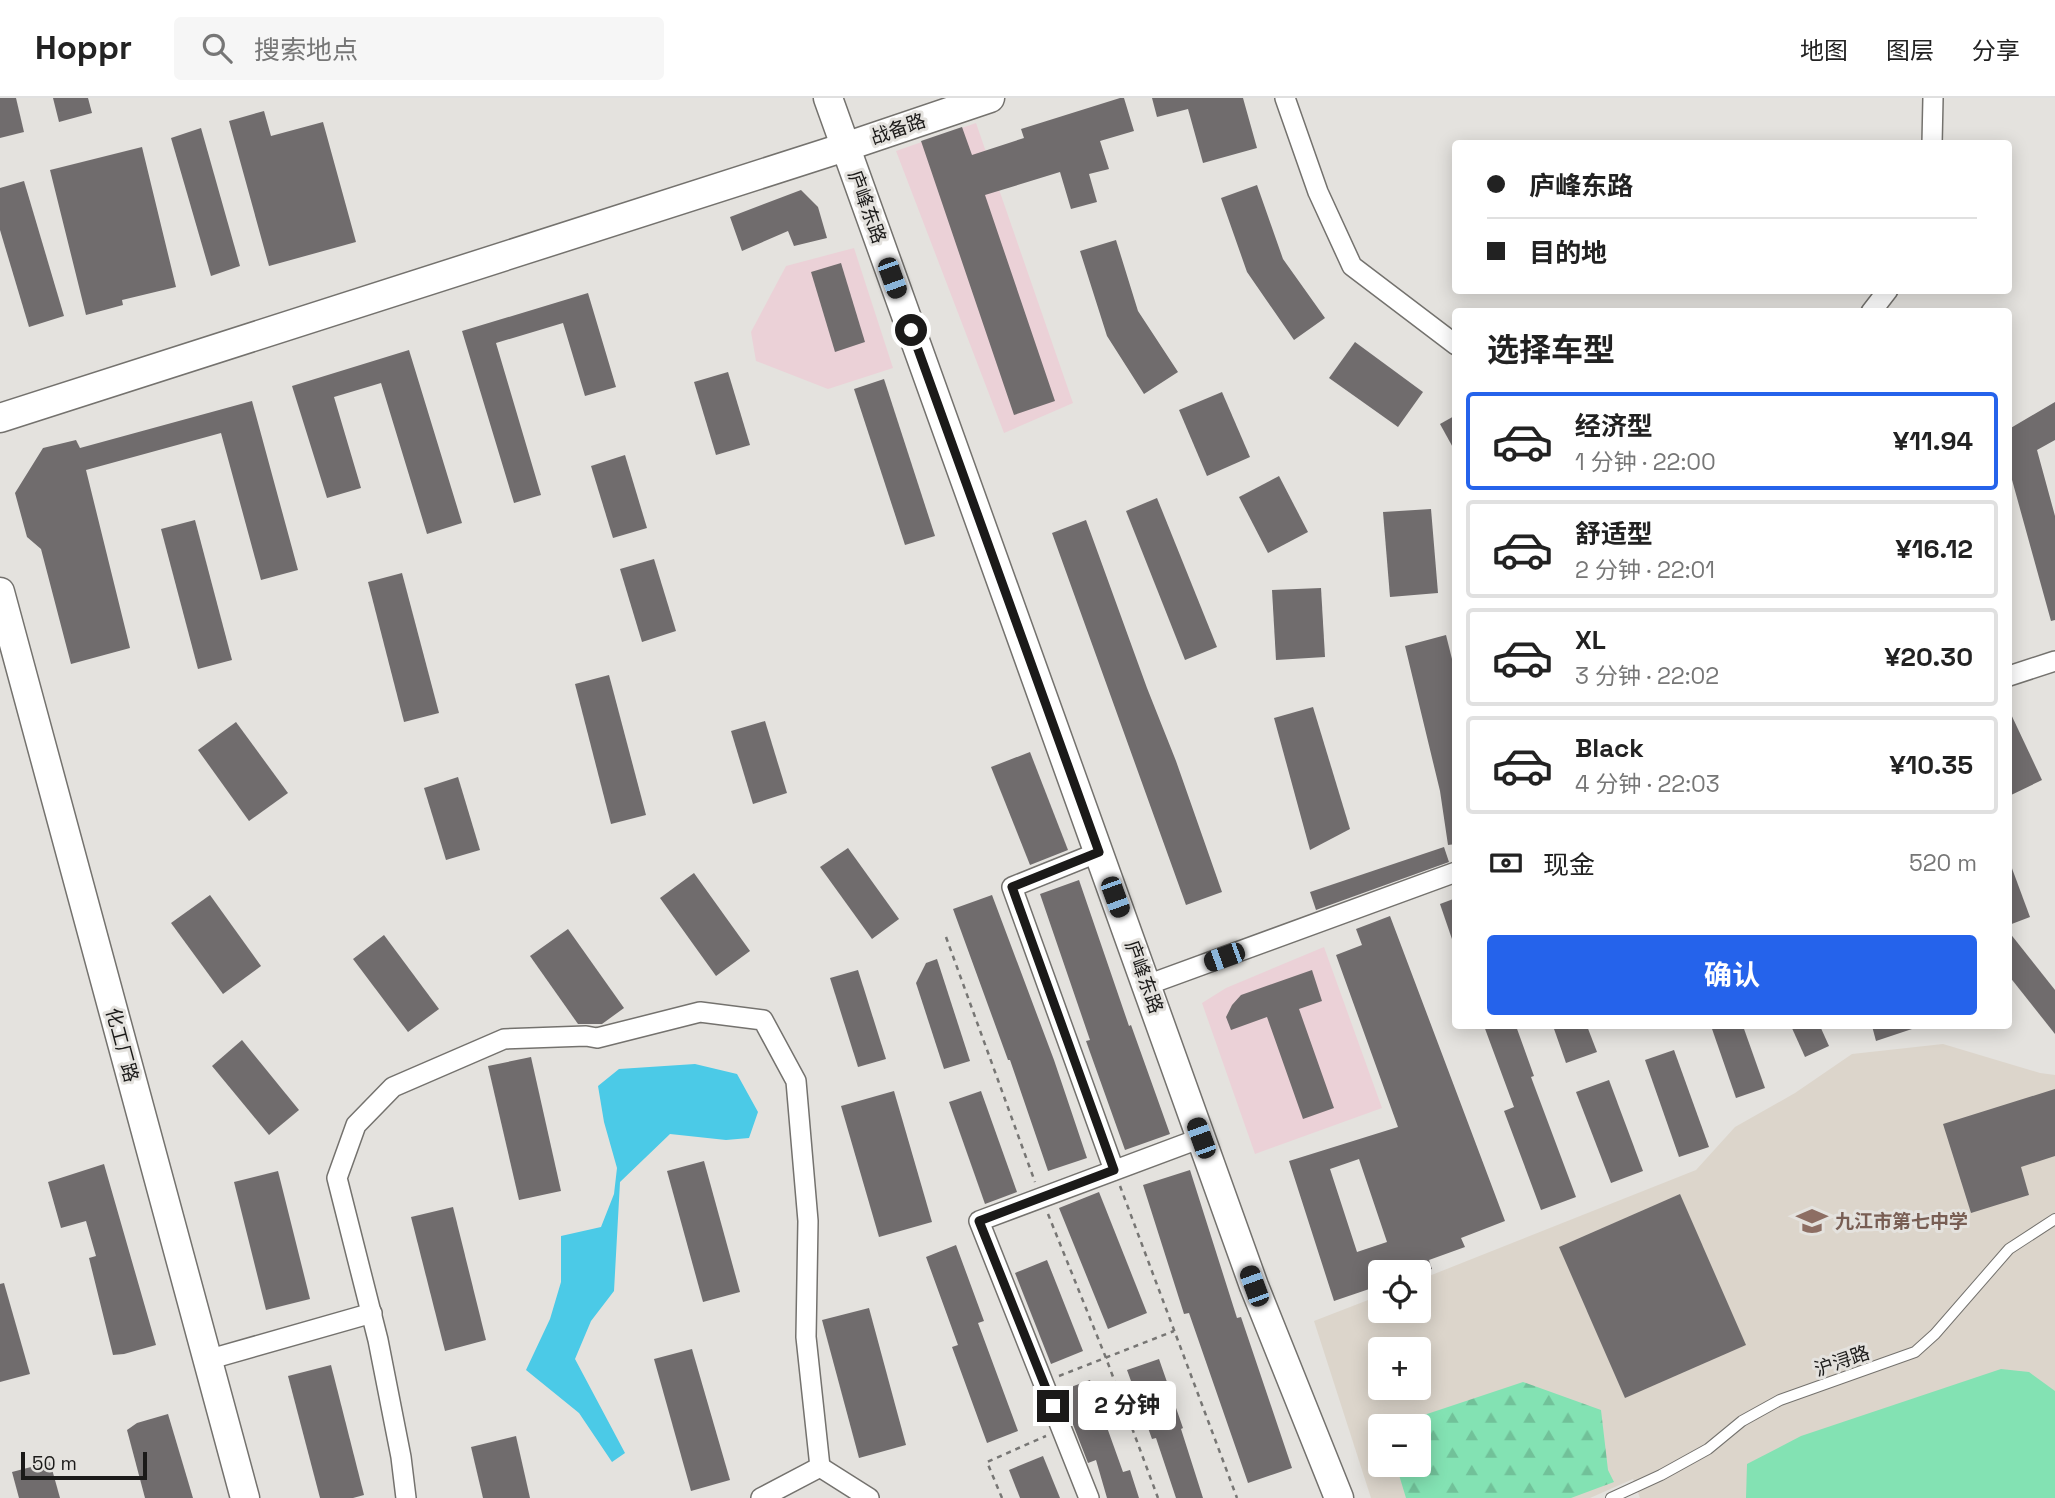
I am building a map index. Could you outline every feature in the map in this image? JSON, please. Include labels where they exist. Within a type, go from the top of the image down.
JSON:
[{"type":"street","name":"庐峰东路","points":[[828,98],[1254,1286],[1339,1498]]},
{"type":"street","name":"战备路","points":[[0,418],[990,98]]},
{"type":"street","points":[[1285,98],[1318,192],[1352,266],[1452,342]]},
{"type":"street","points":[[1932,140],[1933,98]]},
{"type":"street","points":[[1874,308],[1885,294]]},
{"type":"street","name":"化工厂路","points":[[0,592],[245,1498]]},
{"type":"street","points":[[2012,675],[2055,660]]},
{"type":"street","points":[[1099,852],[1012,887],[1114,1170]]},
{"type":"street","points":[[1147,985],[1452,873]]},
{"type":"street","points":[[406,1498],[401,1457],[372,1313],[337,1178],[356,1125],[393,1087],[504,1039],[586,1035],[597,1038],[700,1012],[763,1020],[796,1081],[808,1221],[806,1336],[820,1467]]},
{"type":"street","points":[[1089,1498],[979,1221],[1201,1138]]},
{"type":"street","points":[[207,1360],[372,1313]]},
{"type":"street","points":[[761,1498],[820,1467]]},
{"type":"street","points":[[820,1467],[869,1498]]},
{"type":"lane","name":"沪浔路","points":[[1611,1498],[1708,1449],[1742,1421],[1780,1400],[1915,1352],[1935,1334],[2009,1249],[2055,1219]]},
{"type":"path","points":[[946,937],[1041,1198],[1106,1358],[1158,1498]]},
{"type":"path","points":[[1114,1170],[1237,1498]]},
{"type":"path","points":[[1043,1383],[1175,1331]]},
{"type":"path","points":[[1002,1498],[987,1462],[1062,1429]]},
{"type":"shaded area","points":[[976,123],[1073,403],[1004,433],[896,151]]},
{"type":"shaded area","points":[[854,248],[893,368],[828,389],[756,361],[751,332],[786,266]]},
{"type":"shaded area","points":[[1324,947],[1382,1108],[1255,1154],[1202,1003],[1226,988]]},
{"type":"shaded area","name":"九江市第七中学","points":[[1943,1044],[2055,1075],[2055,1498],[1640,1498],[1633,1479],[1590,1498],[1371,1498],[1314,1321],[1368,1300],[1368,1323],[1431,1323],[1431,1275],[1696,1170],[1735,1127],[1795,1093],[1852,1054]]},
{"type":"green space","points":[[2001,1369],[2029,1372],[2055,1391],[2055,1498],[1746,1498],[1747,1464],[1801,1436]]},
{"type":"green space","points":[[1523,1382],[1601,1410],[1608,1470],[1614,1482],[1571,1498],[1406,1498],[1400,1477],[1431,1477],[1431,1414],[1427,1414]]},
{"type":"water","points":[[695,1064],[737,1074],[758,1112],[749,1138],[726,1140],[670,1134],[620,1182],[614,1291],[591,1321],[575,1359],[625,1453],[612,1462],[579,1413],[526,1370],[550,1319],[561,1282],[561,1236],[601,1227],[614,1194],[617,1168],[604,1122],[598,1086],[619,1069]]},
{"type":"building","points":[[0,98],[16,98],[24,132],[0,138]]},
{"type":"building","points":[[53,98],[88,98],[92,113],[59,122]]},
{"type":"building","points":[[1124,98],[1134,131],[1100,141],[1109,169],[1089,174],[1097,202],[1071,209],[1060,172],[985,195],[1055,401],[1014,415],[921,141],[962,127],[972,155],[1024,138],[1021,129]]},
{"type":"building","points":[[1152,98],[1243,98],[1257,148],[1203,163],[1188,109],[1157,117]]},
{"type":"building","points":[[264,111],[271,136],[323,122],[356,242],[269,266],[229,121]]},
{"type":"building","points":[[201,128],[240,266],[211,276],[171,138]]},
{"type":"building","points":[[142,147],[176,287],[122,300],[123,305],[86,315],[50,170]]},
{"type":"building","points":[[24,181],[64,316],[29,327],[0,230],[0,188]]},
{"type":"building","points":[[1257,185],[1283,259],[1325,318],[1294,340],[1247,272],[1221,198]]},
{"type":"building","points":[[801,190],[818,207],[827,238],[794,246],[788,231],[742,251],[730,217]]},
{"type":"building","points":[[1116,240],[1138,311],[1178,372],[1144,394],[1107,336],[1080,251]]},
{"type":"building","points":[[841,263],[865,342],[835,352],[811,272]]},
{"type":"building","points":[[588,293],[616,387],[585,396],[563,323],[496,343],[541,495],[514,503],[462,331]]},
{"type":"building","points":[[1355,342],[1423,392],[1398,427],[1329,378]]},
{"type":"building","points":[[409,350],[462,523],[427,534],[381,383],[334,397],[361,488],[327,498],[292,386]]},
{"type":"building","points":[[728,372],[750,445],[716,455],[694,382]]},
{"type":"building","points":[[884,379],[935,536],[905,545],[854,389]]},
{"type":"building","points":[[1222,392],[1250,457],[1207,476],[1179,410]]},
{"type":"building","points":[[252,401],[298,570],[261,580],[221,433],[86,470],[130,648],[71,664],[41,549],[27,537],[15,493],[43,448],[76,440],[80,448]]},
{"type":"building","points":[[2055,402],[2055,440],[2037,450],[2055,516],[2055,620],[2051,621],[2012,480],[2012,427]]},
{"type":"building","points":[[1452,417],[1452,446],[1440,424]]},
{"type":"building","points":[[625,455],[647,528],[613,538],[591,466]]},
{"type":"building","points":[[1279,476],[1308,532],[1268,553],[1239,497]]},
{"type":"building","points":[[1157,498],[1217,647],[1185,660],[1126,511]]},
{"type":"building","points":[[1431,509],[1438,593],[1390,597],[1383,512]]},
{"type":"building","points":[[195,520],[232,660],[198,669],[161,529]]},
{"type":"building","points":[[1086,520],[1222,892],[1186,905],[1052,533]]},
{"type":"building","points":[[654,559],[676,631],[642,642],[620,569]]},
{"type":"building","points":[[402,573],[439,713],[404,722],[368,582]]},
{"type":"building","points":[[1321,588],[1325,657],[1276,660],[1272,590]]},
{"type":"building","points":[[1446,635],[1452,659],[1452,844],[1448,845],[1440,791],[1405,646]]},
{"type":"building","points":[[609,675],[646,815],[611,824],[575,684]]},
{"type":"building","points":[[1313,707],[1350,829],[1310,850],[1274,718]]},
{"type":"building","points":[[2012,716],[2042,780],[2012,795]]},
{"type":"building","points":[[765,721],[787,793],[753,804],[731,731]]},
{"type":"building","points":[[236,722],[288,793],[249,821],[198,750]]},
{"type":"building","points":[[1030,752],[1068,850],[1030,865],[991,767]]},
{"type":"building","points":[[458,777],[480,850],[446,860],[424,788]]},
{"type":"building","points":[[1444,847],[1449,862],[1316,910],[1310,892]]},
{"type":"building","points":[[848,848],[899,919],[872,939],[820,867]]},
{"type":"building","points":[[2012,868],[2030,917],[2012,924]]},
{"type":"building","points":[[694,873],[750,951],[716,976],[660,898]]},
{"type":"building","points":[[1079,880],[1129,1026],[1131,1025],[1170,1134],[1125,1150],[1086,1041],[1090,1040],[1040,894]]},
{"type":"building","points":[[210,895],[261,966],[223,994],[171,923]]},
{"type":"building","points":[[992,895],[1054,1060],[1087,1158],[1048,1171],[1010,1060],[953,909]]},
{"type":"building","points":[[1452,900],[1452,939],[1440,904]]},
{"type":"building","points":[[1390,916],[1505,1221],[1461,1238],[1465,1247],[1429,1260],[1368,1260],[1368,1289],[1334,1301],[1289,1161],[1398,1127],[1336,955],[1362,945],[1356,929]],"holes":[[[1359,1159],[1387,1242],[1357,1252],[1330,1169]]]},
{"type":"building","points":[[568,929],[624,1008],[602,1024],[578,1024],[530,956]]},
{"type":"building","points":[[384,935],[439,1009],[408,1032],[353,959]]},
{"type":"building","points":[[2012,936],[2055,990],[2055,1034],[2012,980]]},
{"type":"building","points":[[937,959],[970,1061],[944,1069],[916,983],[926,963]]},
{"type":"building","points":[[858,970],[886,1059],[858,1067],[830,978]]},
{"type":"building","points":[[1312,970],[1322,1001],[1299,1009],[1334,1108],[1303,1119],[1267,1017],[1231,1030],[1226,1017],[1241,995]]},
{"type":"building","points":[[1485,1029],[1517,1029],[1534,1076],[1531,1077],[1576,1197],[1541,1210],[1504,1111],[1514,1107]]},
{"type":"building","points":[[1554,1029],[1588,1029],[1597,1052],[1566,1063]]},
{"type":"building","points":[[1712,1029],[1744,1029],[1765,1088],[1736,1098]]},
{"type":"building","points":[[1792,1029],[1821,1029],[1829,1046],[1805,1057]]},
{"type":"building","points":[[1873,1029],[1912,1029],[1876,1041]]},
{"type":"building","points":[[242,1040],[299,1110],[269,1135],[212,1066]]},
{"type":"building","points":[[1674,1050],[1709,1147],[1679,1157],[1645,1060]]},
{"type":"building","points":[[531,1057],[561,1191],[519,1200],[488,1066]]},
{"type":"building","points":[[1609,1080],[1643,1171],[1611,1183],[1576,1092]]},
{"type":"building","points":[[2055,1089],[2055,1156],[2021,1167],[2029,1195],[1971,1213],[1943,1124]]},
{"type":"building","points":[[894,1091],[932,1222],[879,1237],[841,1106]]},
{"type":"building","points":[[981,1091],[1017,1192],[985,1204],[949,1102]]},
{"type":"building","points":[[704,1161],[740,1292],[703,1302],[667,1171]]},
{"type":"building","points":[[104,1164],[156,1345],[113,1355],[89,1258],[96,1256],[86,1221],[61,1228],[48,1182]]},
{"type":"building","points":[[1190,1170],[1237,1318],[1241,1317],[1292,1468],[1248,1483],[1189,1313],[1184,1314],[1143,1185]]},
{"type":"building","points":[[278,1171],[310,1299],[266,1310],[234,1182]]},
{"type":"building","points":[[1099,1192],[1147,1313],[1108,1329],[1059,1208]]},
{"type":"building","points":[[1680,1194],[1746,1345],[1625,1398],[1559,1247]]},
{"type":"building","points":[[453,1207],[486,1340],[445,1351],[411,1217]]},
{"type":"building","points":[[956,1245],[984,1321],[978,1323],[1018,1431],[987,1443],[952,1347],[958,1345],[926,1257]]},
{"type":"building","points":[[1047,1260],[1083,1351],[1051,1364],[1015,1273]]},
{"type":"building","points":[[4,1283],[30,1374],[0,1382],[0,1284]]},
{"type":"building","points":[[869,1308],[906,1445],[859,1458],[822,1320]]},
{"type":"building","points":[[692,1349],[730,1480],[691,1491],[654,1359]]},
{"type":"building","points":[[1159,1359],[1203,1498],[1176,1498],[1156,1438],[1152,1439],[1127,1370]]},
{"type":"building","points":[[331,1365],[364,1495],[353,1498],[320,1498],[288,1376]]},
{"type":"building","points":[[1090,1380],[1123,1472],[1130,1470],[1139,1498],[1107,1498],[1096,1460],[1088,1463],[1060,1391]]},
{"type":"building","points":[[168,1414],[193,1498],[145,1498],[127,1430],[137,1423]]},
{"type":"building","points":[[516,1436],[530,1498],[483,1498],[471,1447]]},
{"type":"building","points":[[1043,1456],[1060,1498],[1020,1498],[1009,1470]]},
{"type":"building","points":[[50,1462],[60,1498],[19,1498],[12,1472]]},
{"type":"place","name":"九江市第七中学","points":[[1812,1221]]},
{"type":"route","points":[[911,330],[1099,852],[1012,887],[1114,1170],[979,1221],[1053,1406]]}]
